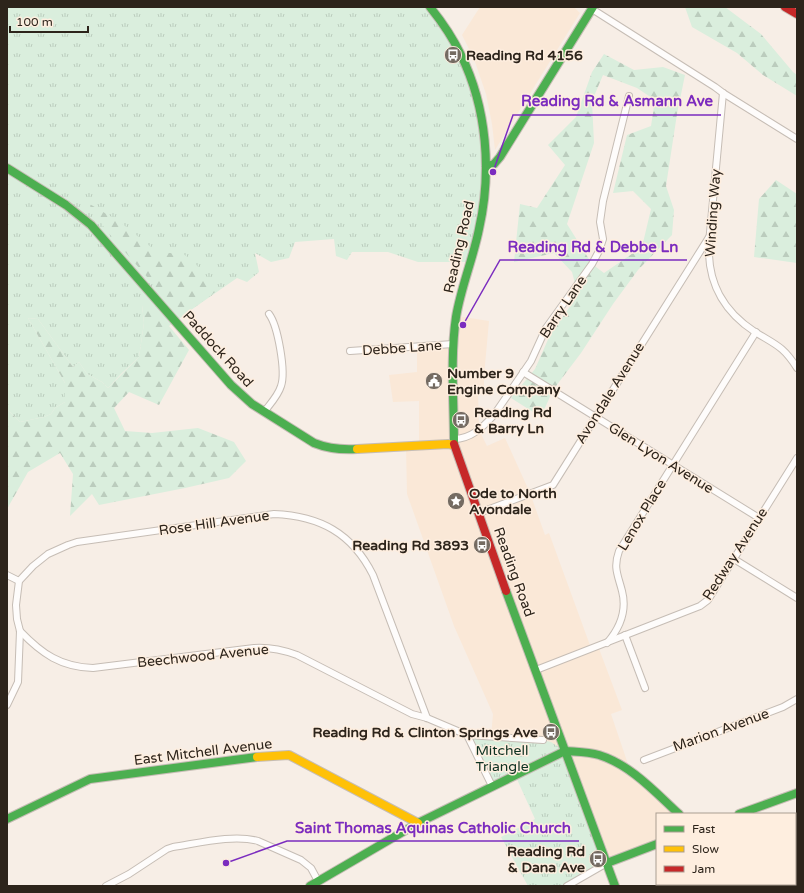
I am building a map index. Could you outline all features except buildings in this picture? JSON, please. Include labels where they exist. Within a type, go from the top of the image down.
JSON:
[{"type":"main road","name":"Reading Road","points":[[430,7],[458,49],[471,80],[482,119],[486,167],[486,184],[480,226],[462,290],[453,344],[454,442],[491,550],[615,886]]},
{"type":"main road","points":[[785,7],[797,14]]},
{"type":"main road","points":[[486,167],[494,164],[500,157],[593,8]]},
{"type":"main road","name":"Paddock Road","points":[[7,168],[66,205],[91,225],[231,385],[252,404],[314,443],[338,450],[448,444],[454,442]]},
{"type":"main road","points":[[310,886],[418,823],[565,751],[587,752],[619,763],[630,770],[679,813]]},
{"type":"main road","name":"East Mitchell Avenue","points":[[7,819],[90,779],[254,757],[289,755],[418,823]]},
{"type":"main road","points":[[742,813],[797,793]]},
{"type":"main road","points":[[607,863],[656,844]]},
{"type":"street","points":[[593,8],[709,82],[723,93],[797,139]]},
{"type":"street","name":"Winding Way","points":[[723,93],[709,243],[709,263],[713,282],[721,299],[734,316],[784,350],[797,368]]},
{"type":"street","name":"Barry Lane","points":[[454,442],[466,438],[479,430],[488,422],[500,407],[535,354],[546,328],[592,264],[603,239],[600,222],[602,201],[630,96]]},
{"type":"street","name":"Avondale Avenue","points":[[479,513],[553,485],[711,234]]},
{"type":"street","points":[[264,412],[279,391],[283,373],[280,346],[273,319],[269,314]]},
{"type":"street","name":"Lenox Place","points":[[607,643],[616,631],[623,615],[623,598],[616,572],[619,551],[756,332]]},
{"type":"street","name":"Debbe Lane","points":[[350,351],[453,344]]},
{"type":"street","name":"Glen Lyon Avenue","points":[[523,372],[759,518]]},
{"type":"street","name":"Redway Avenue","points":[[607,643],[700,606],[708,600],[797,458]]},
{"type":"street","name":"Rose Hill Avenue","points":[[19,581],[33,566],[48,554],[68,544],[77,542],[274,514],[289,514],[315,520],[346,538],[355,546],[368,564],[427,718]]},
{"type":"street","points":[[734,559],[797,598]]},
{"type":"street","points":[[7,575],[19,581],[16,605],[20,631],[18,682],[7,705]]},
{"type":"street","name":"Beechwood Avenue","points":[[20,631],[50,658],[64,664],[83,668],[101,668],[254,648],[274,648],[297,655],[412,714],[427,718],[467,735],[543,740]]},
{"type":"street","points":[[625,636],[645,688]]},
{"type":"street","points":[[536,670],[607,643]]},
{"type":"street","name":"Marion Avenue","points":[[644,760],[783,707],[797,699]]},
{"type":"street","points":[[467,735],[492,786]]},
{"type":"street","points":[[106,886],[129,874],[167,849],[236,838],[258,841],[301,860],[311,868],[318,881]]},
{"type":"street","points":[[567,886],[607,863]]},
{"type":"shaded area","points":[[480,7],[574,7],[580,13],[495,150],[486,94],[474,59],[462,35]]},
{"type":"shaded area","points":[[457,316],[489,321],[484,391],[478,391],[479,430],[487,446],[505,438],[530,493],[545,535],[549,533],[591,648],[598,646],[622,710],[611,714],[630,770],[678,813],[656,813],[656,844],[607,863],[554,744],[543,740],[491,736],[493,714],[454,626],[407,494],[406,446],[419,446],[419,401],[393,402],[389,375],[417,372],[417,347],[453,344]]},
{"type":"green space","points":[[7,7],[429,7],[469,74],[486,167],[471,262],[418,262],[388,252],[352,252],[347,260],[336,256],[334,239],[295,242],[289,258],[271,262],[255,253],[259,272],[247,282],[237,278],[175,321],[142,305],[144,323],[139,357],[108,388],[102,382],[87,374],[79,362],[73,367],[38,319],[28,318],[65,383],[65,402],[55,408],[51,414],[20,422],[7,409]]},
{"type":"green space","points":[[685,7],[725,7],[761,34],[797,75],[797,96],[763,75],[737,53],[692,27]]},
{"type":"green space","points":[[604,54],[634,70],[663,67],[685,75],[677,114],[666,186],[674,210],[672,235],[638,270],[613,304],[581,353],[553,390],[544,410],[533,412],[511,398],[535,369],[550,335],[578,295],[572,272],[554,253],[514,262],[520,204],[537,208],[565,165],[548,145],[576,117],[592,72]],"holes":[[[603,75],[637,88],[655,100],[651,126],[627,135],[613,193],[633,191],[651,209],[642,247],[604,273],[592,264],[567,224],[594,143],[592,101]]]},
{"type":"green space","points":[[776,180],[797,194],[797,263],[754,257],[759,199]]},
{"type":"green space","points":[[88,203],[120,222],[157,252],[183,254],[192,260],[218,290],[169,326],[189,350],[159,405],[129,392],[114,408],[125,431],[152,433],[198,428],[234,442],[246,461],[229,478],[185,488],[99,505],[92,494],[70,516],[73,474],[60,453],[28,472],[7,509],[7,409],[20,422],[51,414],[55,408],[65,402],[65,383],[28,318],[38,319],[73,367],[79,362],[87,374],[102,382],[108,388],[139,357],[144,323],[142,305],[154,285],[106,230]]},
{"type":"green space","name":"Mitchell Triangle","points":[[467,735],[543,740],[551,742],[565,751],[607,863],[567,886],[528,886],[501,837],[535,819],[515,775],[492,786]]},
{"type":"traffic: fast","points":[[430,7],[454,42],[470,75],[482,118],[485,140],[486,163],[483,207],[474,251],[458,306],[454,333],[454,444]]},
{"type":"traffic: fast","points":[[486,167],[494,164],[500,157],[593,7]]},
{"type":"traffic: fast","points":[[7,168],[66,205],[91,225],[231,385],[252,404],[314,443],[335,449],[357,449]]},
{"type":"traffic: fast","points":[[506,591],[615,886]]},
{"type":"traffic: fast","points":[[310,886],[418,823],[565,751],[599,755],[622,765],[652,788],[678,813]]},
{"type":"traffic: fast","points":[[7,819],[90,779],[257,757]]},
{"type":"traffic: fast","points":[[742,813],[797,793]]},
{"type":"traffic: fast","points":[[607,863],[656,844]]},
{"type":"traffic: slow","points":[[357,449],[448,444],[454,445]]},
{"type":"traffic: slow","points":[[257,757],[289,755],[418,823]]},
{"type":"traffic: jam","points":[[785,7],[797,14]]},
{"type":"traffic: jam","points":[[454,444],[506,591]]},
{"type":"place","name":"Reading Rd 4156","points":[[453,55]]},
{"type":"place","name":"Reading Rd & Asmann Ave","points":[[493,172]]},
{"type":"place","name":"Reading Rd & Debbe Ln","points":[[463,325]]},
{"type":"place","name":"Number 9 Engine Company","points":[[434,381]]},
{"type":"place","name":"Reading Rd & Barry Ln","points":[[461,420]]},
{"type":"place","name":"Ode to North Avondale","points":[[456,501]]},
{"type":"place","name":"Reading Rd 3893","points":[[482,545]]},
{"type":"place","name":"Reading Rd & Clinton Springs Ave","points":[[551,732]]},
{"type":"place","name":"Reading Rd & Dana Ave","points":[[598,859]]},
{"type":"place","name":"Saint Thomas Aquinas Catholic Church","points":[[226,863]]}]
